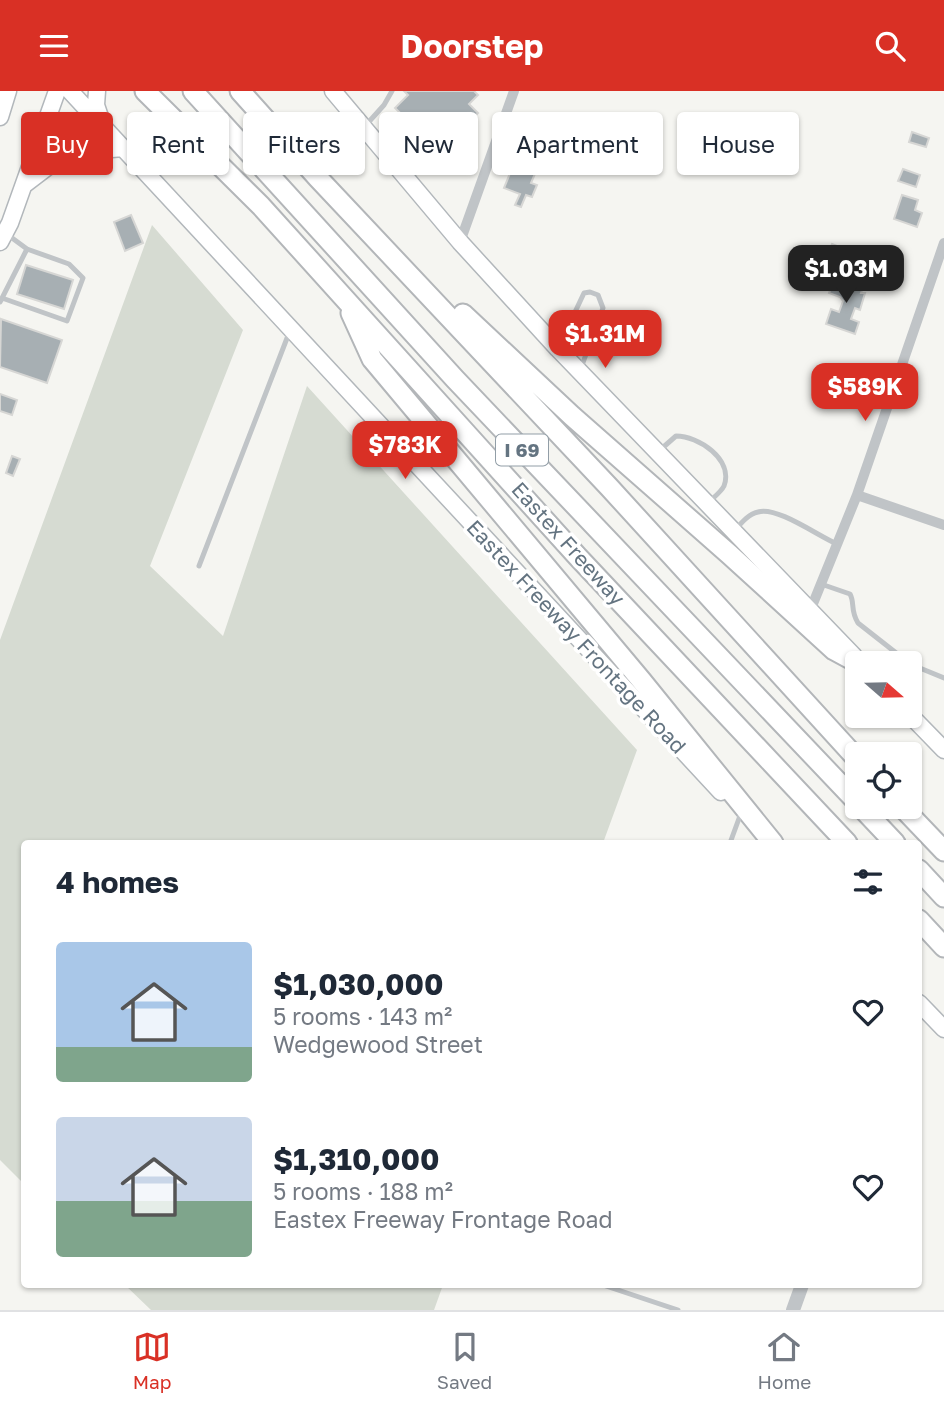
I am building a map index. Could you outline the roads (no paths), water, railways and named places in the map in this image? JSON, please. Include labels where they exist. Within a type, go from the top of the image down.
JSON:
[{"type":"highway","name":"Eastex Freeway","points":[[145,91],[261,206],[577,556],[844,840]]},
{"type":"highway","name":"I 69","points":[[192,91],[455,379],[845,789]]},
{"type":"highway","name":"I 69","points":[[240,91],[317,177],[609,487],[845,746]]},
{"type":"highway","points":[[317,177],[572,416],[834,650],[845,656]]},
{"type":"highway","points":[[344,296],[372,359],[641,680],[769,840]]},
{"type":"highway","points":[[872,819],[892,840]]},
{"type":"highway","points":[[913,819],[944,851]]},
{"type":"highway","points":[[922,873],[944,897]]},
{"type":"highway","points":[[922,923],[944,947]]},
{"type":"main road","points":[[0,117],[8,91]]},
{"type":"main road","points":[[3,237],[57,91]]},
{"type":"main road","name":"Eastex Freeway Frontage Road","points":[[70,91],[90,112]]},
{"type":"main road","points":[[97,91],[99,112]]},
{"type":"main road","points":[[333,91],[351,112]]},
{"type":"main road","points":[[365,128],[460,242],[848,651]]},
{"type":"main road","name":"Eastex Freeway Frontage Road","points":[[113,137],[768,840]]},
{"type":"main road","points":[[24,185],[66,153],[123,148]]},
{"type":"main road","points":[[922,727],[944,750]]},
{"type":"main road","points":[[922,1006],[944,1029]]},
{"type":"street","points":[[460,242],[514,91]]},
{"type":"street","points":[[810,611],[856,495],[944,243]]},
{"type":"street","points":[[856,495],[944,525]]},
{"type":"street","points":[[793,1310],[801,1288]]},
{"type":"lane","points":[[365,126],[384,105],[392,91]]},
{"type":"lane","points":[[3,237],[69,264],[83,278],[67,321],[1,300],[27,249]]},
{"type":"lane","points":[[558,348],[584,293],[598,295],[603,308],[580,371]]},
{"type":"lane","points":[[199,566],[290,330]]},
{"type":"lane","points":[[658,452],[676,436],[689,436],[706,445],[721,462],[726,475],[723,488],[707,503]]},
{"type":"lane","points":[[733,531],[761,510],[778,514],[836,544]]},
{"type":"lane","points":[[821,584],[850,594],[853,614],[858,623],[892,651]]},
{"type":"lane","points":[[922,669],[944,678]]},
{"type":"lane","points":[[731,840],[741,813]]},
{"type":"lane","points":[[612,1288],[678,1310]]}]
